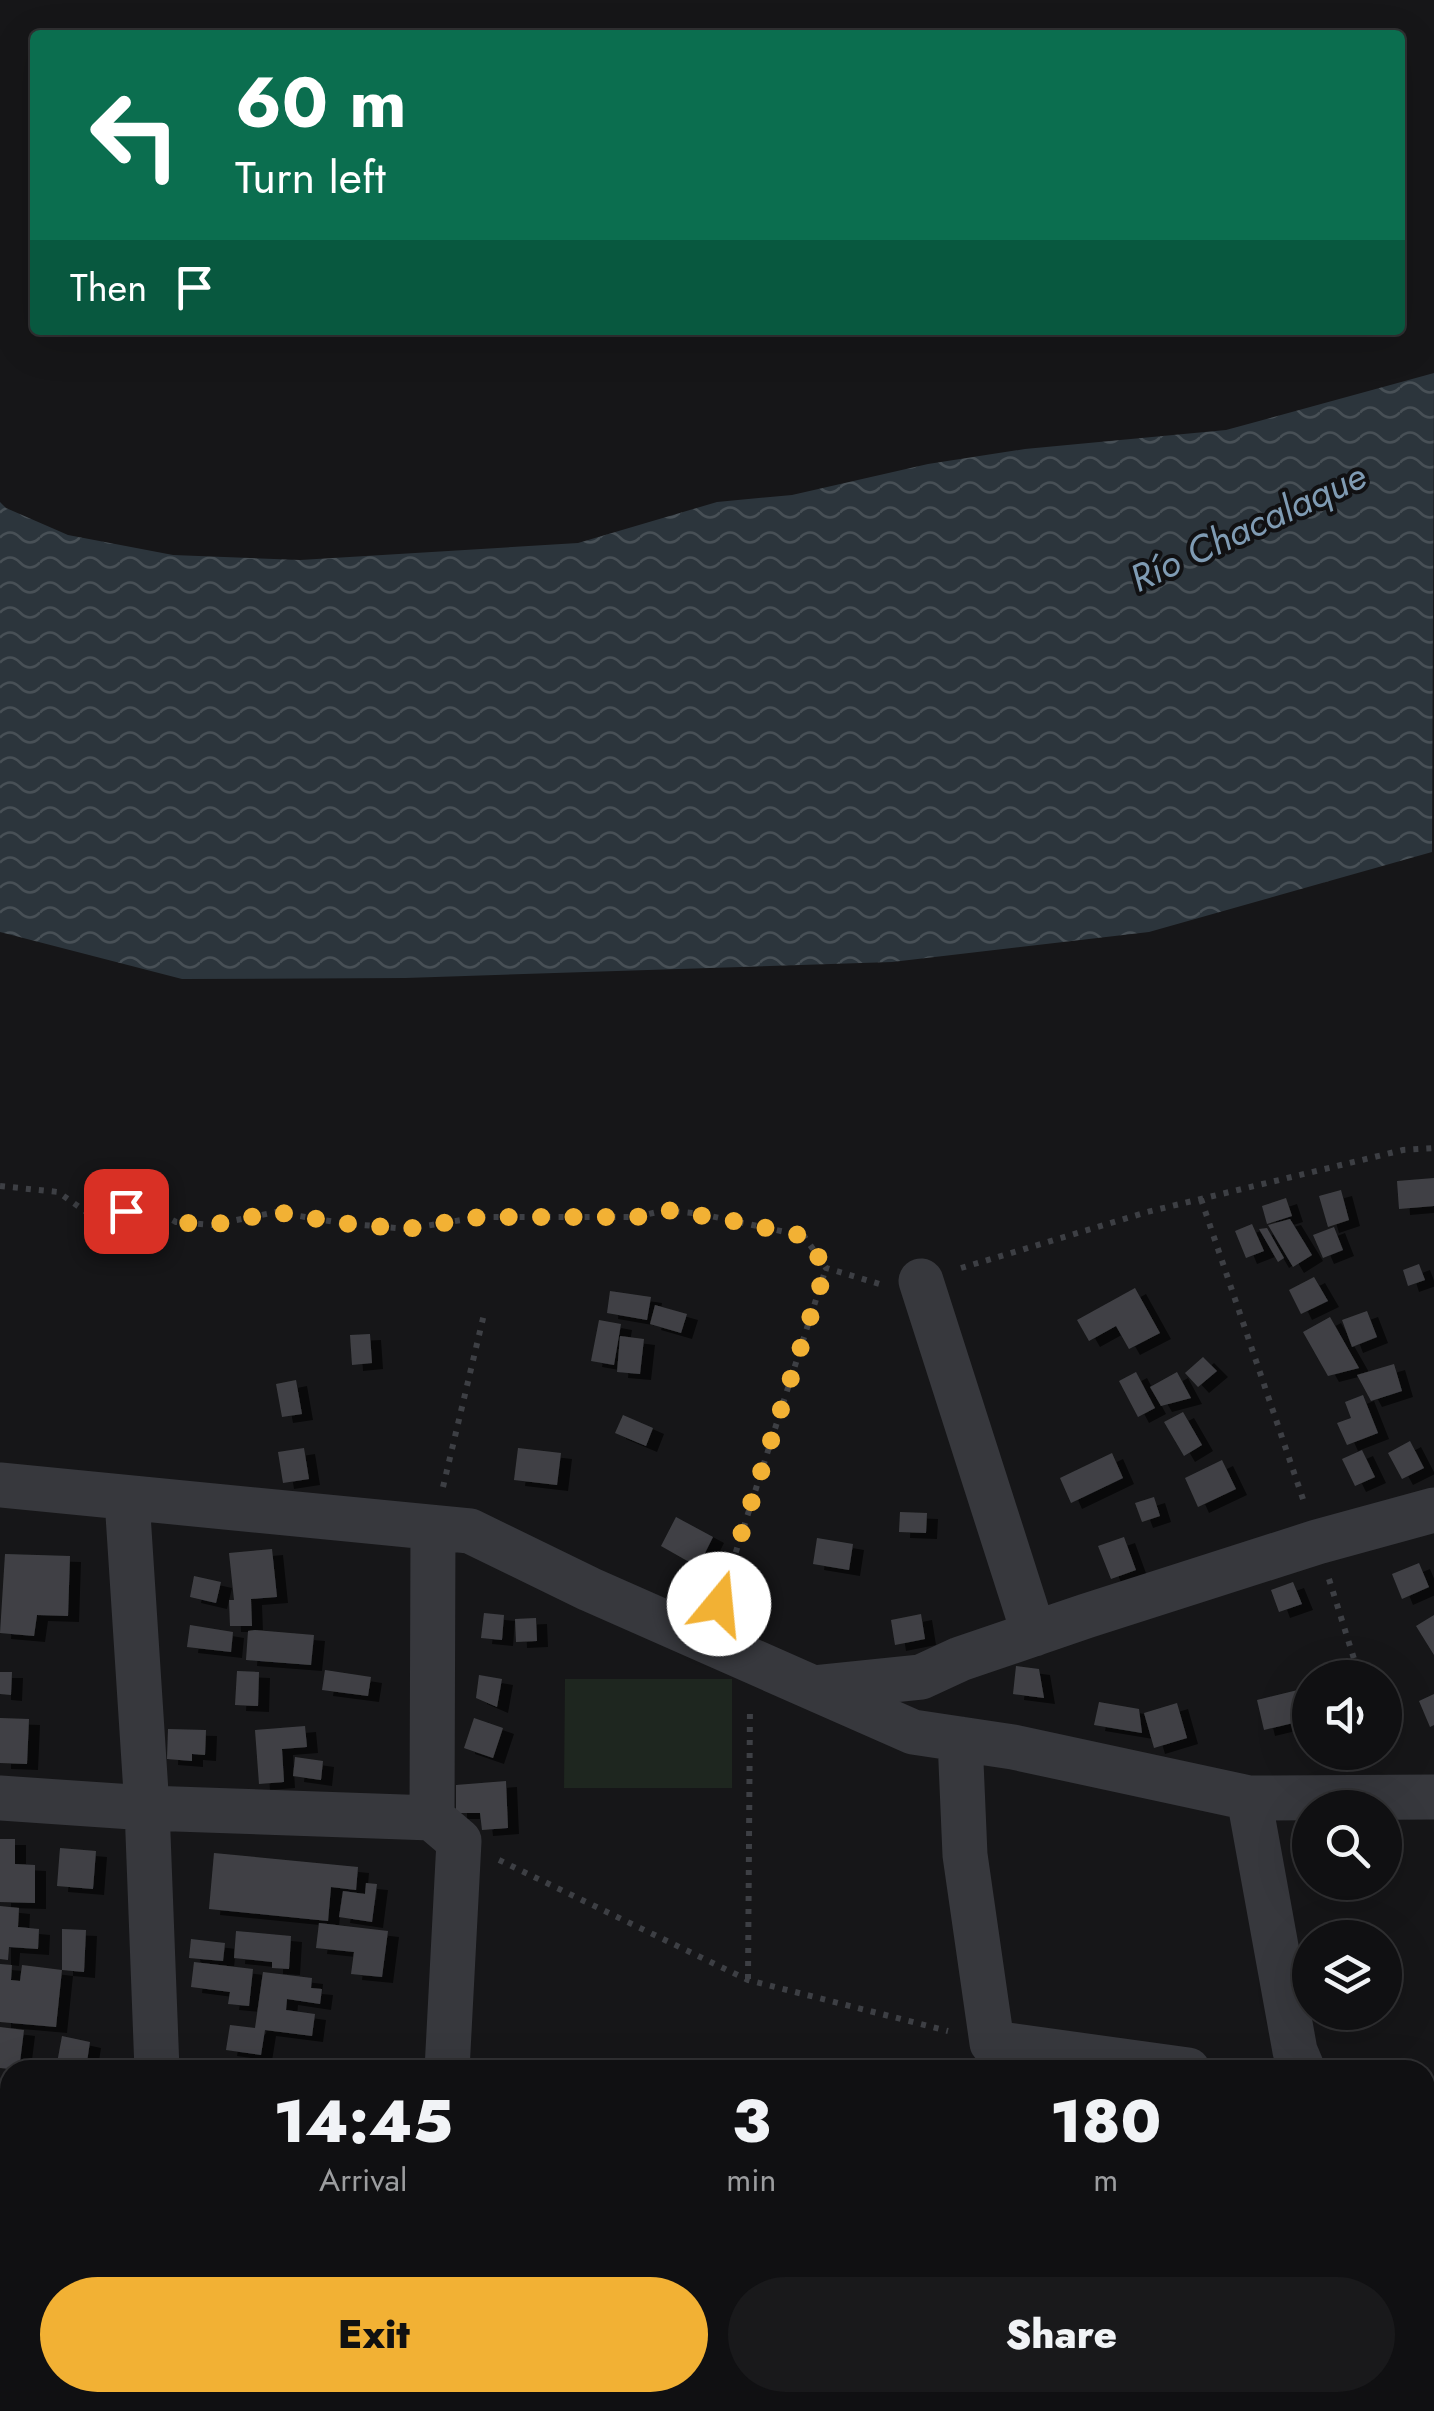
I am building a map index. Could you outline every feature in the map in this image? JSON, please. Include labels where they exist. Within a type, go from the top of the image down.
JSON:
[{"type":"street","points":[[921,1281],[1034,1634]]},
{"type":"street","points":[[0,1485],[470,1531],[912,1732],[960,1738],[1250,1798],[1434,1798]]},
{"type":"street","points":[[126,1498],[146,1808],[157,2060]]},
{"type":"street","points":[[811,1688],[921,1677],[1034,1634],[1317,1542],[1434,1510]]},
{"type":"street","points":[[434,1528],[446,1829],[447,2060]]},
{"type":"street","points":[[960,1738],[978,2056],[1038,2060]]},
{"type":"street","points":[[0,1798],[446,1829]]},
{"type":"street","points":[[1250,1798],[1298,2060]]},
{"type":"path","points":[[0,1186],[58,1192],[89,1214],[157,1212],[176,1222],[212,1225],[276,1212],[407,1229],[496,1216],[545,1219],[684,1212],[804,1236],[826,1268],[898,1289],[1013,1251],[1201,1199],[1403,1150],[1434,1148]]},
{"type":"path","points":[[1201,1199],[1354,1660]]},
{"type":"path","points":[[707,1642],[826,1268]]},
{"type":"path","points":[[434,1528],[485,1310]]},
{"type":"path","points":[[748,1980],[750,1660]]},
{"type":"path","points":[[446,1829],[748,1980],[978,2056]]},
{"type":"shaded area","points":[[565,1679],[732,1679],[732,1788],[564,1788]]},
{"type":"water","name":"Río Chacalaque","points":[[1434,373],[1432,852],[1149,932],[892,962],[405,978],[182,979],[0,932],[0,502],[68,535],[173,555],[300,560],[578,543],[717,502],[792,495],[928,464],[1025,449],[1226,430]]},
{"type":"building","points":[[1434,1178],[1434,1206],[1399,1209],[1397,1181]]},
{"type":"building","points":[[1341,1190],[1349,1220],[1328,1227],[1319,1196]]},
{"type":"building","points":[[1286,1198],[1292,1216],[1267,1224],[1262,1206]]},
{"type":"building","points":[[1290,1219],[1312,1255],[1293,1267],[1268,1225]]},
{"type":"building","points":[[1252,1224],[1264,1251],[1246,1258],[1235,1231]]},
{"type":"building","points":[[1334,1227],[1343,1250],[1323,1258],[1313,1235]]},
{"type":"building","points":[[1267,1228],[1284,1258],[1278,1262],[1259,1229]]},
{"type":"building","points":[[1419,1264],[1425,1280],[1408,1286],[1403,1270]]},
{"type":"building","points":[[1314,1277],[1328,1301],[1301,1314],[1289,1290]]},
{"type":"building","points":[[1135,1288],[1160,1333],[1129,1349],[1116,1326],[1089,1341],[1077,1320]]},
{"type":"building","points":[[610,1291],[651,1297],[647,1320],[607,1313]]},
{"type":"building","points":[[655,1305],[687,1314],[681,1333],[650,1324]]},
{"type":"building","points":[[1367,1311],[1377,1337],[1352,1347],[1342,1320]]},
{"type":"building","points":[[1330,1317],[1359,1368],[1328,1376],[1303,1332]]},
{"type":"building","points":[[599,1320],[621,1324],[614,1365],[591,1361]]},
{"type":"building","points":[[370,1334],[372,1363],[352,1365],[350,1335]]},
{"type":"building","points":[[620,1336],[644,1339],[640,1374],[617,1372]]},
{"type":"building","points":[[1203,1357],[1217,1371],[1198,1387],[1185,1373]]},
{"type":"building","points":[[1394,1364],[1402,1391],[1371,1401],[1357,1375]]},
{"type":"building","points":[[1136,1372],[1155,1408],[1138,1417],[1119,1381]]},
{"type":"building","points":[[1177,1372],[1191,1398],[1161,1406],[1150,1387]]},
{"type":"building","points":[[296,1380],[302,1414],[282,1417],[276,1384]]},
{"type":"building","points":[[1363,1395],[1378,1433],[1347,1445],[1337,1423],[1351,1418],[1345,1402]]},
{"type":"building","points":[[1183,1412],[1202,1445],[1184,1456],[1164,1422]]},
{"type":"building","points":[[623,1415],[653,1428],[646,1446],[615,1433]]},
{"type":"building","points":[[1410,1441],[1424,1468],[1402,1479],[1388,1453]]},
{"type":"building","points":[[304,1448],[309,1479],[283,1483],[278,1452]]},
{"type":"building","points":[[518,1448],[561,1453],[557,1485],[514,1480]]},
{"type":"building","points":[[1362,1450],[1375,1477],[1355,1486],[1342,1459]]},
{"type":"building","points":[[1112,1453],[1123,1478],[1071,1503],[1060,1478]]},
{"type":"building","points":[[1222,1460],[1236,1489],[1198,1507],[1185,1478]]},
{"type":"building","points":[[1154,1497],[1160,1516],[1142,1522],[1135,1503]]},
{"type":"building","points":[[900,1512],[927,1513],[926,1533],[899,1532]]},
{"type":"building","points":[[676,1517],[713,1537],[698,1567],[661,1546]]},
{"type":"building","points":[[1124,1537],[1136,1570],[1111,1579],[1098,1546]]},
{"type":"building","points":[[817,1538],[853,1544],[849,1570],[813,1564]]},
{"type":"building","points":[[272,1549],[277,1597],[251,1599],[252,1626],[230,1626],[229,1600],[234,1600],[229,1553]]},
{"type":"building","points":[[5,1554],[70,1556],[68,1616],[37,1615],[34,1636],[0,1633]]},
{"type":"building","points":[[1419,1563],[1429,1587],[1402,1599],[1392,1574]]},
{"type":"building","points":[[194,1576],[221,1582],[216,1603],[190,1597]]},
{"type":"building","points":[[1293,1582],[1302,1604],[1279,1612],[1271,1590]]},
{"type":"building","points":[[484,1613],[504,1615],[502,1640],[481,1638]]},
{"type":"building","points":[[921,1614],[925,1639],[895,1645],[891,1620]]},
{"type":"building","points":[[1434,1615],[1434,1655],[1416,1626]]},
{"type":"building","points":[[536,1618],[537,1641],[516,1642],[515,1619]]},
{"type":"building","points":[[190,1625],[233,1632],[231,1652],[187,1647]]},
{"type":"building","points":[[248,1631],[314,1635],[311,1665],[246,1660]]},
{"type":"building","points":[[1016,1666],[1039,1669],[1044,1698],[1013,1694]]},
{"type":"building","points":[[325,1670],[371,1677],[368,1696],[322,1690]]},
{"type":"building","points":[[237,1671],[259,1672],[258,1706],[235,1705]]},
{"type":"building","points":[[0,1672],[12,1672],[11,1695],[0,1694]]},
{"type":"building","points":[[479,1675],[502,1679],[497,1707],[476,1698]]},
{"type":"building","points":[[1292,1691],[1292,1723],[1264,1730],[1257,1700]]},
{"type":"building","points":[[1434,1694],[1434,1725],[1430,1727],[1419,1701]]},
{"type":"building","points":[[1099,1702],[1139,1709],[1142,1733],[1094,1725]]},
{"type":"building","points":[[1177,1703],[1187,1738],[1154,1748],[1144,1713]]},
{"type":"building","points":[[0,1718],[29,1719],[27,1764],[0,1763]]},
{"type":"building","points":[[474,1718],[503,1728],[493,1758],[464,1748]]},
{"type":"building","points":[[305,1726],[307,1747],[282,1749],[284,1782],[259,1784],[255,1730]]},
{"type":"building","points":[[168,1729],[206,1730],[205,1755],[192,1754],[192,1761],[167,1759]]},
{"type":"building","points":[[295,1757],[323,1761],[321,1780],[293,1776]]},
{"type":"building","points":[[506,1781],[508,1828],[482,1830],[480,1813],[456,1813],[456,1785]]},
{"type":"building","points":[[0,1839],[15,1839],[15,1864],[35,1865],[35,1903],[0,1902]]},
{"type":"building","points":[[60,1848],[96,1851],[93,1889],[57,1886]]},
{"type":"building","points":[[214,1853],[358,1867],[356,1890],[331,1887],[328,1921],[209,1909]]},
{"type":"building","points":[[366,1883],[377,1884],[372,1922],[339,1917],[343,1891],[365,1894]]},
{"type":"building","points":[[0,1906],[19,1908],[18,1927],[39,1929],[38,1949],[9,1947],[8,1960],[0,1959]]},
{"type":"building","points":[[319,1923],[388,1931],[382,1977],[351,1974],[354,1952],[316,1948]]},
{"type":"building","points":[[62,1929],[86,1930],[84,1972],[62,1970]]},
{"type":"building","points":[[236,1931],[291,1936],[289,1969],[272,1968],[272,1962],[234,1958]]},
{"type":"building","points":[[191,1939],[225,1943],[223,1961],[189,1958]]},
{"type":"building","points":[[194,1962],[253,1969],[249,2006],[228,2004],[230,1992],[191,1987]]},
{"type":"building","points":[[0,1964],[12,1965],[11,1980],[20,1981],[22,1965],[62,1970],[56,2027],[0,2022]]},
{"type":"building","points":[[263,1972],[312,1978],[311,1988],[322,1989],[320,2004],[287,1999],[286,2010],[315,2014],[312,2036],[265,2030],[261,2055],[226,2050],[230,2025],[255,2028]]},
{"type":"building","points":[[0,2027],[24,2030],[20,2060],[0,2060]]},
{"type":"building","points":[[62,2036],[90,2042],[87,2060],[58,2060]]},
{"type":"route","points":[[126,1211],[157,1212],[176,1222],[212,1225],[276,1212],[407,1229],[480,1217],[637,1217],[666,1210],[804,1236],[826,1268],[719,1604]]}]
